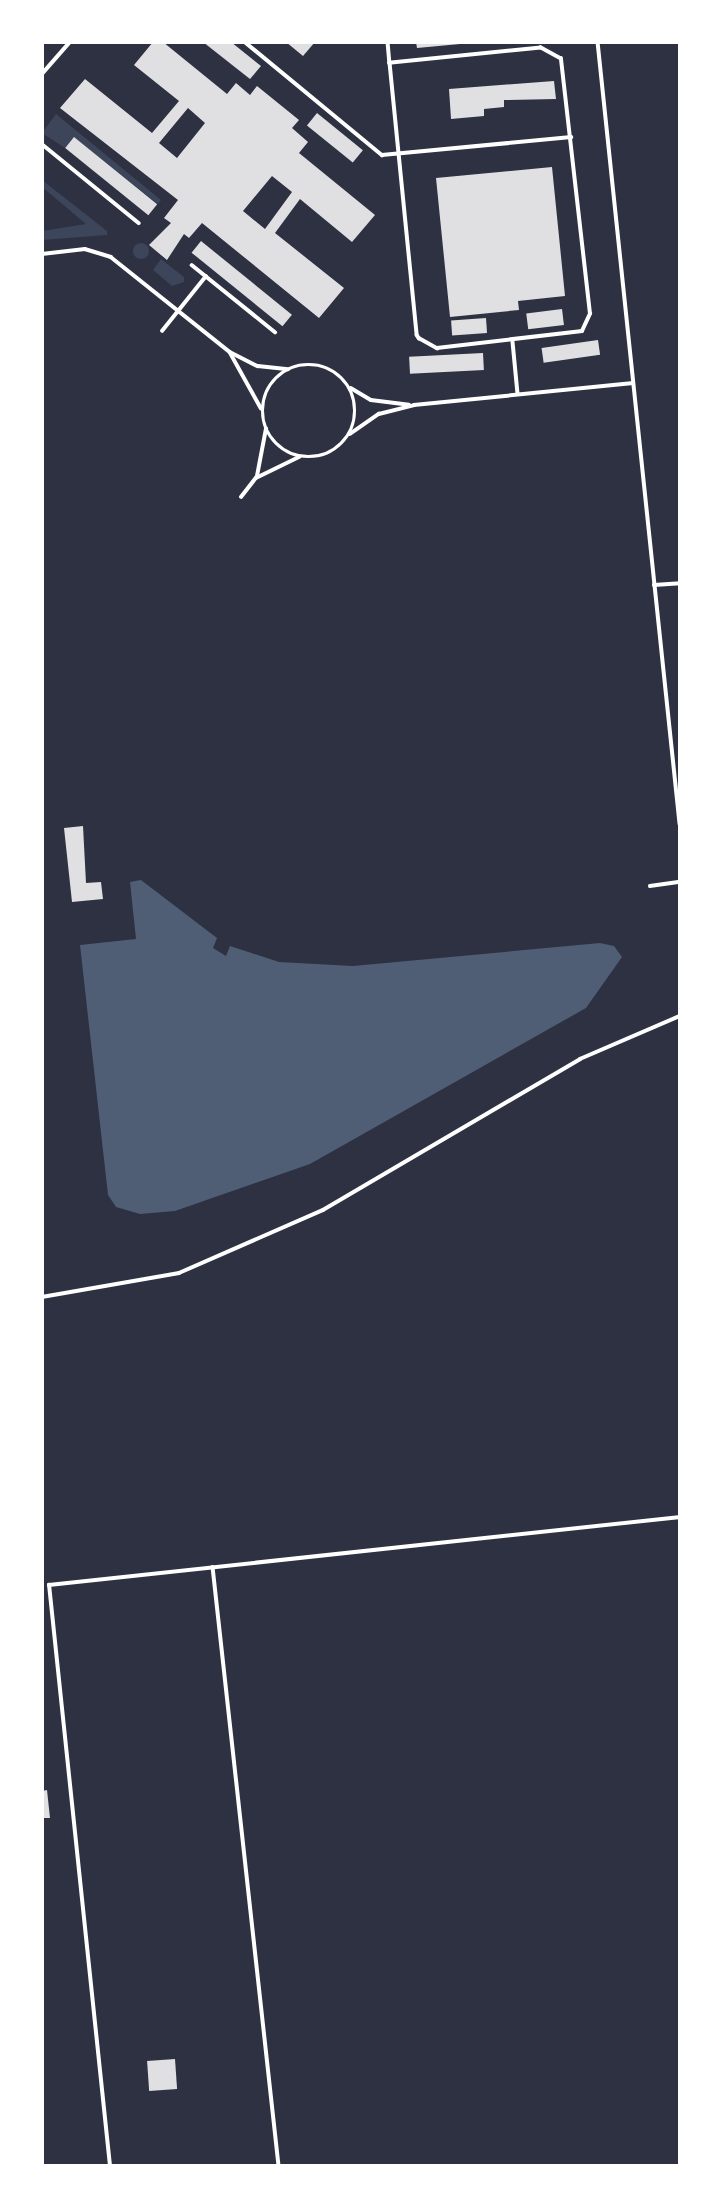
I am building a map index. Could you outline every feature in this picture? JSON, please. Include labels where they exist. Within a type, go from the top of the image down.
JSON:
[{"type":"lane","points":[[42,74],[70,42]]},
{"type":"lane","points":[[245,42],[376,152],[399,155],[571,137]]},
{"type":"lane","points":[[388,42],[390,63],[399,155],[419,338],[438,348],[576,334],[589,321],[563,64],[553,51],[390,63]]},
{"type":"lane","points":[[598,42],[680,824]]},
{"type":"lane","points":[[42,144],[139,223]]},
{"type":"lane","points":[[42,254],[85,249],[103,253],[230,352],[258,366],[290,369],[321,367],[371,400],[414,405]]},
{"type":"lane","points":[[192,265],[275,332]]},
{"type":"lane","points":[[162,331],[206,276]]},
{"type":"lane","points":[[513,342],[518,394]]},
{"type":"lane","points":[[230,352],[262,411],[265,428],[256,478]]},
{"type":"lane","points":[[262,411],[270,386],[290,369]]},
{"type":"lane","points":[[241,496],[256,478],[299,457],[333,451],[350,434],[379,414],[414,405],[634,383]]},
{"type":"lane","points":[[347,385],[355,404],[350,434]]},
{"type":"lane","points":[[265,428],[282,449],[299,457]]},
{"type":"lane","points":[[654,585],[680,583]]},
{"type":"lane","points":[[650,886],[680,882]]},
{"type":"lane","points":[[42,1297],[179,1273],[323,1210],[580,1059],[680,1016]]},
{"type":"lane","points":[[110,2166],[49,1585],[680,1517]]},
{"type":"lane","points":[[213,1567],[279,2166]]},
{"type":"shaded area","points":[[56,114],[161,200],[158,204],[74,138],[65,148],[42,133]]},
{"type":"shaded area","points":[[42,180],[107,231],[107,235],[42,240],[42,231],[86,224],[42,187]]},
{"type":"shaded area","points":[[141,243],[147,245],[147,257],[141,259],[135,257],[133,251],[135,245]]},
{"type":"shaded area","points":[[161,259],[184,277],[184,282],[172,286],[153,270]]},
{"type":"shaded area","points":[[141,880],[217,938],[213,948],[226,956],[230,946],[279,962],[353,966],[600,943],[614,946],[622,957],[586,1008],[310,1164],[175,1211],[140,1214],[116,1207],[108,1195],[80,945],[136,939],[130,882]]},
{"type":"building","points":[[153,42],[163,42],[227,94],[236,83],[250,95],[257,86],[299,120],[292,128],[308,142],[299,153],[375,215],[352,242],[300,199],[275,233],[344,288],[319,318],[202,223],[189,238],[184,234],[167,260],[149,245],[171,223],[164,218],[178,200],[60,108],[85,79],[152,133],[179,101],[134,65]],"holes":[[[188,108],[205,123],[177,158],[159,143]],[[272,176],[292,192],[265,229],[243,211]]]},
{"type":"building","points":[[203,42],[231,42],[261,66],[250,79]]},
{"type":"building","points":[[286,42],[315,42],[303,56]]},
{"type":"building","points":[[416,42],[459,42],[460,44],[417,48]]},
{"type":"building","points":[[554,81],[556,99],[504,100],[504,107],[484,109],[484,116],[451,119],[449,89]]},
{"type":"building","points":[[317,113],[363,150],[353,163],[307,125]]},
{"type":"building","points":[[74,137],[157,204],[148,215],[65,148]]},
{"type":"building","points":[[552,167],[565,296],[518,301],[519,310],[450,317],[436,178]]},
{"type":"building","points":[[201,241],[292,315],[282,326],[192,253]]},
{"type":"building","points":[[562,309],[564,325],[528,329],[526,313]]},
{"type":"building","points":[[486,318],[487,333],[452,335],[451,320]]},
{"type":"building","points":[[598,340],[600,355],[544,363],[542,348]]},
{"type":"building","points":[[483,353],[484,370],[410,374],[409,357]]},
{"type":"building","points":[[83,826],[86,883],[101,882],[103,899],[72,902],[64,828]]},
{"type":"building","points":[[47,1790],[50,1818],[42,1818],[42,1791]]},
{"type":"building","points":[[175,2059],[177,2089],[149,2091],[147,2061]]}]
